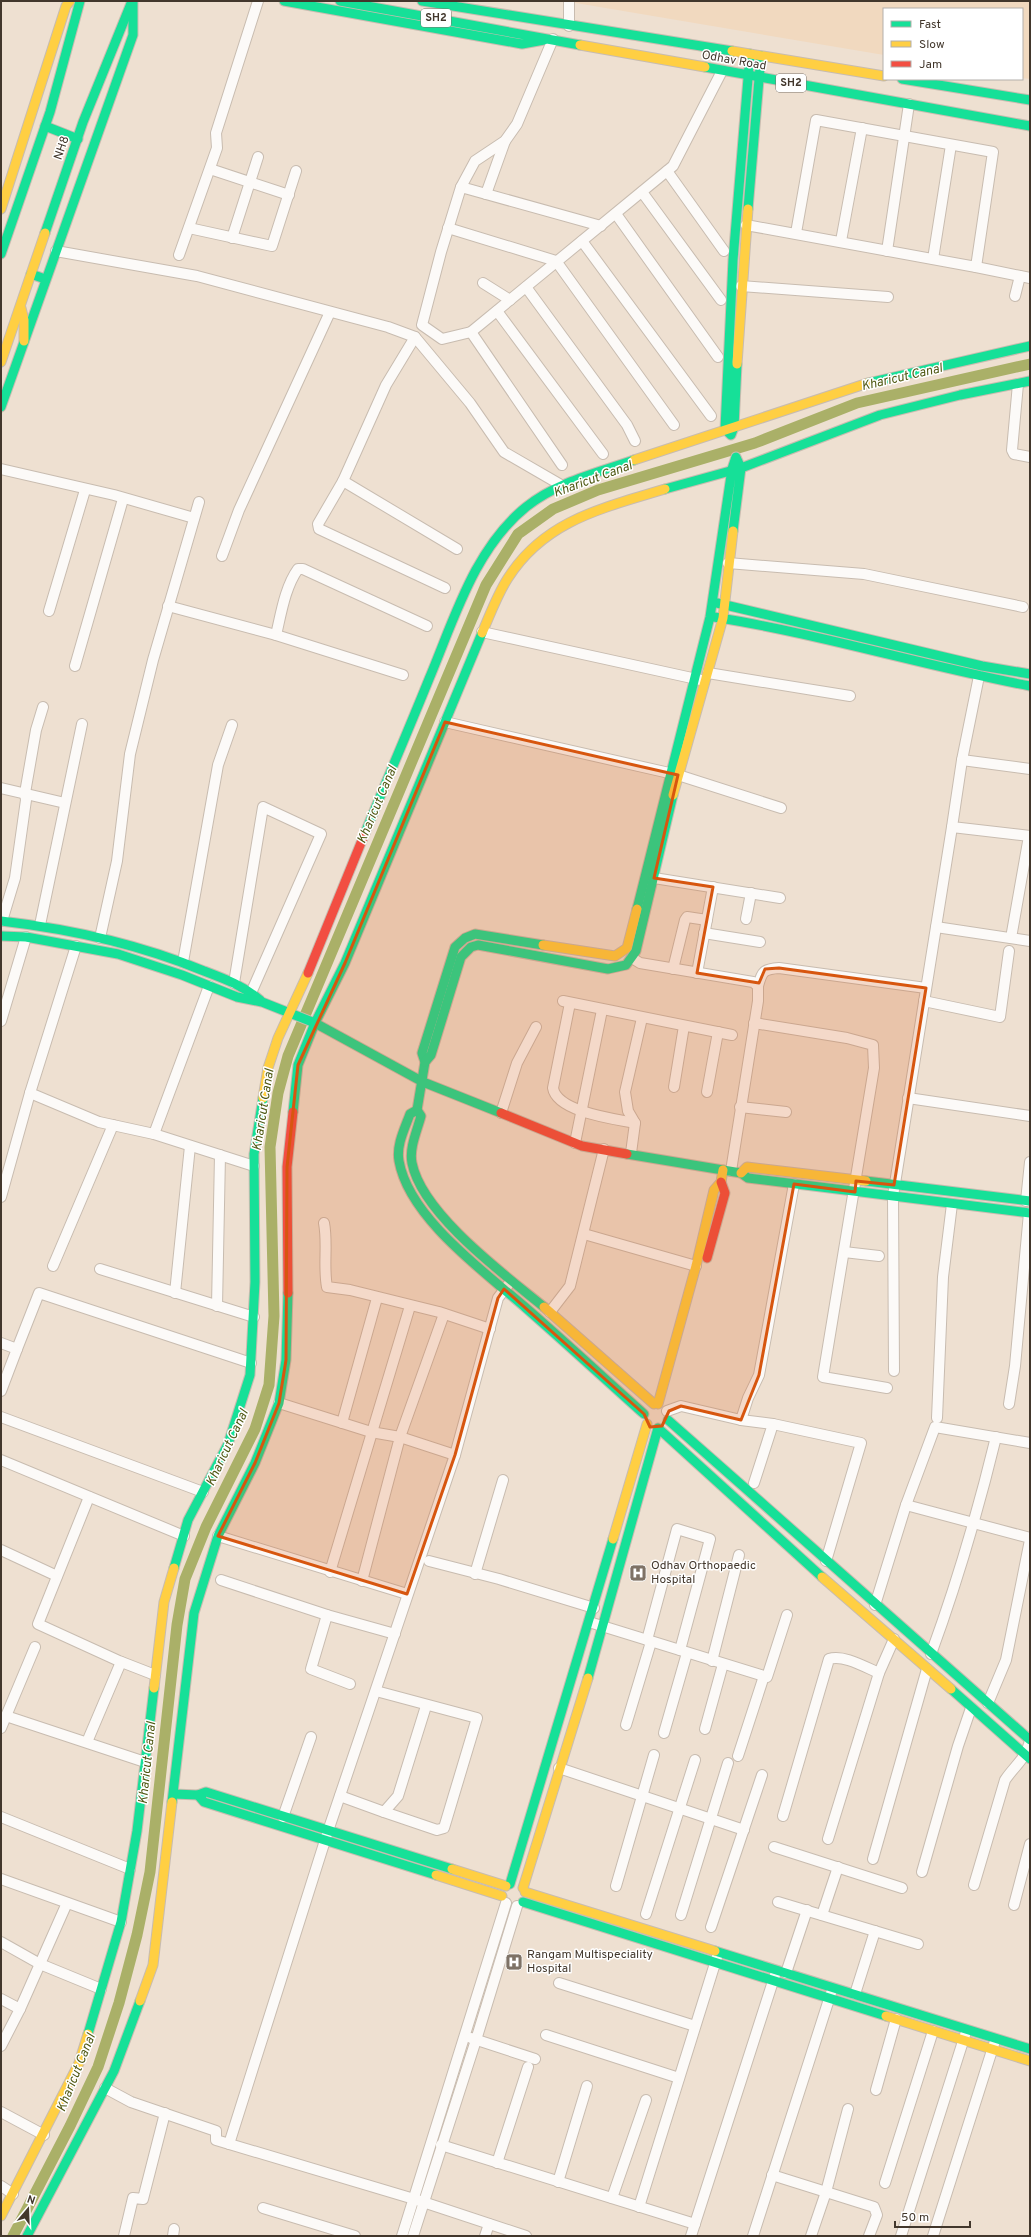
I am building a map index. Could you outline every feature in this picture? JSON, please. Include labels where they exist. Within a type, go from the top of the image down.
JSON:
[{"type":"street","points":[[1,209],[66,6],[70,1]]},
{"type":"street","points":[[1,254],[45,126],[80,1]]},
{"type":"street","points":[[1,407],[45,279],[133,35],[133,1]]},
{"type":"street","name":"NH8","points":[[1,361],[78,139],[133,1]]},
{"type":"street","points":[[179,255],[217,148],[216,133],[258,1]]},
{"type":"street","points":[[284,1],[522,44],[553,39]]},
{"type":"street","name":"SH2","points":[[340,1],[553,39]]},
{"type":"street","name":"SH2","points":[[422,1],[555,24]]},
{"type":"street","points":[[470,1],[536,12],[555,24]]},
{"type":"street","points":[[569,26],[570,1]]},
{"type":"street","name":"Odhav Road","points":[[555,24],[883,76]]},
{"type":"street","points":[[486,194],[505,141],[516,124],[553,39]]},
{"type":"street","name":"Odhav Road","points":[[553,39],[1030,126]]},
{"type":"street","points":[[425,1062],[431,1055],[461,957],[470,947],[478,945],[608,969],[626,965],[636,951],[654,878],[694,678],[710,617],[732,469],[733,260],[747,75],[750,54]]},
{"type":"street","points":[[761,56],[741,286],[732,442],[741,468],[728,562],[726,604],[706,678],[674,774],[627,948],[615,956],[475,934],[464,938],[455,947],[422,1053],[425,1062],[423,1082],[417,1110],[421,1116],[413,1146],[411,1163],[418,1183],[443,1216],[512,1281],[662,1409],[826,1561],[1030,1740],[1028,1757],[1015,1766],[1005,1780],[974,1885]]},
{"type":"street","points":[[505,141],[475,162],[461,187],[448,228],[422,325],[442,339],[471,332],[673,166],[722,71]]},
{"type":"street","points":[[908,80],[1030,100]]},
{"type":"street","points":[[887,251],[909,104]]},
{"type":"street","points":[[796,233],[816,120],[993,152],[976,267]]},
{"type":"street","points":[[45,126],[78,139]]},
{"type":"street","points":[[841,242],[862,128]]},
{"type":"street","points":[[933,259],[951,145]]},
{"type":"street","points":[[232,238],[258,157]]},
{"type":"street","points":[[210,168],[289,195]]},
{"type":"street","points":[[667,171],[724,251]]},
{"type":"street","points":[[189,228],[272,246],[296,172]]},
{"type":"street","points":[[461,187],[601,226]]},
{"type":"street","points":[[642,192],[721,300]]},
{"type":"street","points":[[616,214],[718,357]]},
{"type":"street","points":[[746,225],[796,233],[1025,277],[1015,296]]},
{"type":"street","points":[[448,228],[556,261],[674,425]]},
{"type":"street","points":[[582,241],[711,416]]},
{"type":"street","points":[[56,251],[174,271],[388,327],[415,337],[470,403],[504,452],[561,485]]},
{"type":"street","points":[[31,274],[45,279]]},
{"type":"street","points":[[483,283],[510,300]]},
{"type":"street","points":[[741,286],[888,297]]},
{"type":"street","points":[[526,287],[627,425],[635,441]]},
{"type":"street","points":[[20,305],[24,320],[24,341]]},
{"type":"street","points":[[497,311],[603,454]]},
{"type":"street","points":[[222,556],[239,510],[330,312]]},
{"type":"street","points":[[471,332],[562,465]]},
{"type":"street","points":[[415,337],[386,385],[343,481],[318,524],[319,530],[445,588]]},
{"type":"street","points":[[1,2216],[44,2135],[79,2063],[121,1922],[145,1762],[164,1602],[188,1520],[228,1444],[250,1375],[255,1282],[254,1154],[268,1068],[278,1038],[291,1013],[465,592],[487,550],[511,519],[538,497],[561,485],[732,442],[859,385],[1030,346]]},
{"type":"street","points":[[27,2236],[114,2071],[153,1965],[194,1612],[218,1536],[255,1463],[279,1403],[286,1360],[289,1266],[287,1167],[293,1098],[298,1065],[316,1023],[345,963],[482,632],[508,578],[532,549],[555,529],[595,510],[732,469],[741,468],[880,415],[960,395],[1030,381]]},
{"type":"street","points":[[1018,384],[1012,450],[1014,454],[1030,457]]},
{"type":"street","points":[[1,469],[85,490],[114,495],[123,499],[194,518]]},
{"type":"street","points":[[343,481],[457,548]]},
{"type":"street","points":[[49,611],[85,490]]},
{"type":"street","points":[[75,666],[123,499]]},
{"type":"street","points":[[100,938],[117,861],[130,754],[168,606],[199,502]]},
{"type":"street","points":[[728,562],[864,574],[1023,607]]},
{"type":"street","points":[[276,635],[283,608],[294,575],[298,569],[303,569],[427,626]]},
{"type":"street","points":[[712,602],[726,604],[982,666],[1030,674]]},
{"type":"street","points":[[168,606],[276,635],[403,676]]},
{"type":"street","points":[[710,617],[783,629],[979,676],[1030,686]]},
{"type":"street","points":[[482,632],[694,678],[706,678],[850,696]]},
{"type":"street","points":[[894,1371],[894,1185],[962,760],[979,676]]},
{"type":"street","points":[[43,708],[36,730],[25,794],[26,800],[15,878],[1,921],[40,925],[100,938],[182,962],[234,983],[251,993],[262,1002]]},
{"type":"street","points":[[445,722],[674,774],[780,808]]},
{"type":"street","points":[[40,925],[82,724]]},
{"type":"street","points":[[182,962],[218,765],[232,725]]},
{"type":"street","points":[[962,760],[1030,769]]},
{"type":"street","points":[[1,788],[65,803]]},
{"type":"street","points":[[234,983],[263,807],[320,834],[251,993]]},
{"type":"street","points":[[952,827],[1029,836],[1011,938]]},
{"type":"street","points":[[654,878],[780,898]]},
{"type":"street","points":[[698,973],[713,887]]},
{"type":"street","points":[[746,919],[751,894]]},
{"type":"street","points":[[673,969],[687,917],[707,920]]},
{"type":"street","points":[[936,927],[1030,941]]},
{"type":"street","points":[[704,933],[760,942]]},
{"type":"street","points":[[1,936],[26,938],[118,954],[237,997],[262,1002],[316,1023],[423,1082],[501,1112],[575,1143],[732,1171],[748,1178],[1030,1213],[1015,1366],[1008,1404]]},
{"type":"street","points":[[1,1021],[3,1010],[26,938]]},
{"type":"street","points":[[1,1197],[30,1093],[76,946]]},
{"type":"street","points":[[627,948],[632,958],[640,963],[753,982],[758,986]]},
{"type":"street","points":[[924,1001],[1000,1017],[1009,950]]},
{"type":"street","points":[[732,1171],[740,1107],[758,1001],[758,986],[761,973],[765,969],[779,968],[926,988]]},
{"type":"street","points":[[154,1134],[209,986]]},
{"type":"street","points":[[634,1123],[581,1112],[558,1099],[554,1094],[553,1088],[566,1002],[732,1035]]},
{"type":"street","points":[[575,1143],[602,1010]]},
{"type":"street","points":[[632,1153],[634,1123],[628,1111],[625,1092],[642,1018]]},
{"type":"street","points":[[754,1022],[847,1038],[873,1045],[874,1068],[855,1192],[823,1377],[887,1388]]},
{"type":"street","points":[[674,1088],[684,1026]]},
{"type":"street","points":[[501,1112],[517,1063],[536,1027]]},
{"type":"street","points":[[707,1092],[718,1032]]},
{"type":"street","points":[[30,1093],[99,1122],[154,1134],[254,1166]]},
{"type":"street","points":[[908,1098],[1030,1116]]},
{"type":"street","points":[[740,1107],[786,1112]]},
{"type":"street","points":[[413,2236],[419,2201],[508,1885],[594,1608],[647,1424],[644,1414],[436,1225],[407,1188],[398,1161],[401,1142],[410,1114],[417,1110]]},
{"type":"street","points":[[53,1266],[113,1125]]},
{"type":"street","points":[[175,1293],[190,1146]]},
{"type":"street","points":[[550,1312],[570,1286],[604,1149]]},
{"type":"street","points":[[217,1306],[220,1155]]},
{"type":"street","points":[[402,2236],[419,2201],[441,2146],[520,1904],[559,1768],[604,1627],[658,1428],[714,1190],[732,1171],[747,1167],[1028,1201],[1030,1162]]},
{"type":"street","points":[[662,1409],[725,1193],[721,1182]]},
{"type":"street","points":[[741,1420],[748,1398],[759,1375],[794,1184]]},
{"type":"street","points":[[937,1418],[943,1277],[952,1204]]},
{"type":"street","points":[[324,1223],[326,1235],[324,1271],[327,1287],[350,1290],[444,1314],[490,1329]]},
{"type":"street","points":[[584,1234],[696,1266]]},
{"type":"street","points":[[844,1252],[879,1256]]},
{"type":"street","points":[[100,1269],[254,1317]]},
{"type":"street","points":[[228,2144],[340,1796],[455,1455],[498,1298],[504,1288],[512,1281]]},
{"type":"street","points":[[1,1391],[39,1293],[251,1363]]},
{"type":"street","points":[[342,1423],[377,1298]]},
{"type":"street","points":[[330,1572],[410,1306]]},
{"type":"street","points":[[362,1581],[400,1437],[444,1314]]},
{"type":"street","points":[[1,1343],[17,1349]]},
{"type":"street","points":[[279,1403],[371,1432],[400,1437],[455,1455]]},
{"type":"street","points":[[644,1414],[647,1407],[662,1409],[681,1406],[741,1420],[773,1424],[861,1443],[826,1561]]},
{"type":"street","points":[[1,1417],[203,1492]]},
{"type":"street","points":[[647,1424],[658,1428],[927,1669],[1028,1757]]},
{"type":"street","points":[[754,1483],[773,1424]]},
{"type":"street","points":[[875,1605],[906,1505],[935,1428],[1030,1443]]},
{"type":"street","points":[[931,1654],[955,1588],[974,1524],[996,1437]]},
{"type":"street","points":[[1,1460],[184,1536]]},
{"type":"street","points":[[475,1574],[503,1480]]},
{"type":"street","points":[[90,1497],[38,1624],[121,1662],[155,1675]]},
{"type":"street","points":[[906,1505],[1030,1539],[1006,1660],[988,1703]]},
{"type":"street","points":[[626,1725],[677,1529],[710,1539],[664,1733]]},
{"type":"street","points":[[218,1536],[330,1572],[407,1594]]},
{"type":"street","points":[[1,1550],[57,1576]]},
{"type":"street","points":[[712,1661],[739,1555]]},
{"type":"street","points":[[429,1561],[594,1608]]},
{"type":"street","points":[[221,1580],[327,1615],[395,1634]]},
{"type":"street","points":[[327,1615],[311,1669],[350,1684]]},
{"type":"street","points":[[589,1622],[767,1677],[787,1615]]},
{"type":"street","points":[[828,1839],[879,1672],[894,1639]]},
{"type":"street","points":[[1,1728],[35,1647]]},
{"type":"street","points":[[784,1816],[829,1659],[834,1657],[879,1672]]},
{"type":"street","points":[[87,1742],[121,1662]]},
{"type":"street","points":[[705,1729],[723,1664]]},
{"type":"street","points":[[873,1859],[927,1669]]},
{"type":"street","points":[[738,1756],[764,1676]]},
{"type":"street","points":[[340,1796],[437,1830],[444,1828],[477,1718],[426,1706],[376,1691]]},
{"type":"street","points":[[384,1812],[398,1796],[426,1706]]},
{"type":"street","points":[[922,1872],[958,1746],[971,1708]]},
{"type":"street","points":[[6,1716],[145,1762]]},
{"type":"street","points":[[284,1817],[311,1737]]},
{"type":"street","points":[[616,1886],[654,1755]]},
{"type":"street","points":[[646,1914],[695,1760]]},
{"type":"street","points":[[681,1915],[728,1763]]},
{"type":"street","points":[[559,1768],[744,1830]]},
{"type":"street","points":[[711,1927],[762,1775]]},
{"type":"street","points":[[174,1794],[198,1795],[206,1792],[284,1817],[327,1836],[504,1900],[717,1958],[781,1972],[1030,2049]]},
{"type":"street","points":[[198,1795],[204,1802],[421,1860],[508,1885],[518,1884],[524,1890],[717,1958],[774,1982],[1030,2061]]},
{"type":"street","points":[[2,1821],[130,1869]]},
{"type":"street","points":[[1014,1905],[1030,1844]]},
{"type":"street","points":[[774,1847],[902,1888]]},
{"type":"street","points":[[418,1870],[421,1860]]},
{"type":"street","points":[[822,1915],[838,1867]]},
{"type":"street","points":[[1,1879],[121,1922]]},
{"type":"street","points":[[778,1902],[918,1944]]},
{"type":"street","points":[[1,2046],[20,2009],[67,1903]]},
{"type":"street","points":[[691,2236],[774,1982],[781,1972],[807,1910]]},
{"type":"street","points":[[855,1994],[875,1931]]},
{"type":"street","points":[[1,1942],[40,1964],[101,1988]]},
{"type":"street","points":[[639,2207],[717,1958]]},
{"type":"street","points":[[559,1983],[695,2026]]},
{"type":"street","points":[[753,2236],[832,1987]]},
{"type":"street","points":[[1,1999],[20,2009]]},
{"type":"street","points":[[876,2090],[896,2019]]},
{"type":"street","points":[[902,2236],[967,2029]]},
{"type":"street","points":[[885,2183],[933,2030]]},
{"type":"street","points":[[546,2035],[679,2078]]},
{"type":"street","points":[[465,2036],[532,2063],[497,2163]]},
{"type":"street","points":[[933,2236],[996,2038]]},
{"type":"street","points":[[558,2182],[586,2086]]},
{"type":"street","points":[[105,2088],[131,2102],[216,2131],[216,2140],[419,2201],[526,2236]]},
{"type":"street","points":[[612,2198],[646,2100]]},
{"type":"street","points":[[811,2236],[826,2192],[848,2109]]},
{"type":"street","points":[[1,2112],[44,2135]]},
{"type":"street","points":[[124,2236],[134,2198],[143,2199],[165,2113]]},
{"type":"street","points":[[441,2146],[695,2224]]},
{"type":"street","points":[[772,2176],[874,2207],[877,2215],[869,2236]]},
{"type":"street","points":[[1,2186],[13,2194]]},
{"type":"street","points":[[263,2208],[356,2236]]},
{"type":"street","points":[[485,2236],[489,2224]]},
{"type":"highlighted area","points":[[445,722],[678,775],[654,878],[713,887],[697,973],[759,983],[765,969],[779,968],[926,988],[894,1185],[856,1181],[855,1192],[794,1184],[759,1375],[741,1420],[681,1406],[669,1411],[662,1426],[650,1427],[644,1414],[504,1289],[498,1298],[455,1455],[407,1594],[218,1536],[255,1463],[279,1403],[286,1360],[287,1167],[298,1065],[345,963]]},
{"type":"shaded area","points":[[564,1],[1030,1],[1030,79],[1023,78],[1023,8],[883,8],[883,55]]},
{"type":"waterway","name":"Kharicut Canal","points":[[13,2236],[70,2126],[98,2067],[119,2003],[137,1935],[150,1872],[177,1625],[185,1579],[206,1527],[255,1429],[269,1385],[274,1316],[270,1147],[278,1093],[288,1056],[486,585],[518,534],[553,509],[598,490],[755,443],[857,403],[1030,364]]},
{"type":"traffic: fast","points":[[1,254],[50,112],[80,1]]},
{"type":"traffic: fast","points":[[45,233],[83,122],[132,1]]},
{"type":"traffic: fast","points":[[1,407],[133,35],[133,1]]},
{"type":"traffic: fast","points":[[284,1],[522,44],[544,40]]},
{"type":"traffic: fast","points":[[340,1],[580,45]]},
{"type":"traffic: fast","points":[[422,1],[732,51]]},
{"type":"traffic: fast","points":[[737,364],[734,427],[731,435],[725,429],[733,260],[750,54]]},
{"type":"traffic: fast","points":[[748,209],[761,56]]},
{"type":"traffic: fast","points":[[705,67],[1030,126]]},
{"type":"traffic: fast","points":[[908,80],[1030,100]]},
{"type":"traffic: fast","points":[[45,126],[78,139]]},
{"type":"traffic: fast","points":[[31,274],[45,279]]},
{"type":"traffic: fast","points":[[868,383],[1030,346]]},
{"type":"traffic: fast","points":[[665,489],[741,468],[880,415],[960,395],[1030,381]]},
{"type":"traffic: fast","points":[[637,909],[710,617],[732,469],[736,457],[741,468],[733,531]]},
{"type":"traffic: fast","points":[[365,833],[467,587],[492,543],[508,524],[538,498],[578,479],[634,460]]},
{"type":"traffic: fast","points":[[717,603],[982,666],[1030,674]]},
{"type":"traffic: fast","points":[[714,617],[794,632],[1030,686]]},
{"type":"traffic: fast","points":[[293,1112],[298,1065],[315,1023],[345,963],[482,633]]},
{"type":"traffic: fast","points":[[425,1062],[431,1055],[461,957],[471,947],[478,945],[608,969],[626,965],[636,951],[673,795]]},
{"type":"traffic: fast","points":[[1,921],[53,928],[129,945],[179,961],[226,980],[247,990],[260,1000]]},
{"type":"traffic: fast","points":[[543,945],[475,934],[465,938],[455,947],[422,1053],[425,1062],[417,1110],[421,1116],[412,1145],[411,1157],[419,1183],[431,1203],[448,1223],[488,1261],[544,1307]]},
{"type":"traffic: fast","points":[[1,936],[26,937],[118,954],[182,975],[237,997],[262,1002],[315,1023],[423,1082],[501,1113]]},
{"type":"traffic: fast","points":[[174,1568],[188,1520],[228,1444],[250,1375],[255,1282],[254,1154],[263,1098]]},
{"type":"traffic: fast","points":[[417,1110],[410,1114],[402,1137],[398,1155],[406,1182],[417,1203],[433,1223],[470,1261],[541,1321],[644,1414]]},
{"type":"traffic: fast","points":[[627,1154],[741,1173],[748,1178],[1030,1213]]},
{"type":"traffic: fast","points":[[866,1181],[1030,1201]]},
{"type":"traffic: fast","points":[[172,1802],[194,1613],[218,1536],[255,1463],[279,1403],[286,1360],[288,1293]]},
{"type":"traffic: fast","points":[[668,1420],[1030,1740]]},
{"type":"traffic: fast","points":[[588,1678],[658,1428],[822,1577]]},
{"type":"traffic: fast","points":[[510,1884],[613,1539]]},
{"type":"traffic: fast","points":[[88,2034],[121,1922],[137,1831],[154,1688]]},
{"type":"traffic: fast","points":[[951,1689],[1030,1759]]},
{"type":"traffic: fast","points":[[174,1794],[198,1795],[206,1792],[452,1869]]},
{"type":"traffic: fast","points":[[198,1795],[204,1802],[436,1875]]},
{"type":"traffic: fast","points":[[523,1902],[886,2016]]},
{"type":"traffic: fast","points":[[715,1951],[1030,2049]]},
{"type":"traffic: fast","points":[[27,2236],[114,2071],[140,2001]]},
{"type":"traffic: slow","points":[[1,209],[66,6],[70,1]]},
{"type":"traffic: slow","points":[[580,45],[705,67]]},
{"type":"traffic: slow","points":[[732,51],[883,76]]},
{"type":"traffic: slow","points":[[737,364],[748,209]]},
{"type":"traffic: slow","points":[[1,362],[45,233]]},
{"type":"traffic: slow","points":[[21,308],[24,320],[24,341]]},
{"type":"traffic: slow","points":[[634,460],[868,383]]},
{"type":"traffic: slow","points":[[482,633],[497,598],[508,578],[523,558],[539,542],[558,529],[598,510],[665,489]]},
{"type":"traffic: slow","points":[[673,795],[723,618],[733,531]]},
{"type":"traffic: slow","points":[[543,945],[615,956],[627,948],[637,909]]},
{"type":"traffic: slow","points":[[263,1098],[268,1068],[278,1038],[308,973]]},
{"type":"traffic: slow","points":[[741,1173],[747,1167],[866,1181]]},
{"type":"traffic: slow","points":[[658,1404],[696,1266],[714,1190],[721,1182],[723,1170]]},
{"type":"traffic: slow","points":[[544,1307],[654,1404]]},
{"type":"traffic: slow","points":[[613,1539],[647,1424]]},
{"type":"traffic: slow","points":[[154,1688],[164,1602],[174,1568]]},
{"type":"traffic: slow","points":[[822,1577],[951,1689]]},
{"type":"traffic: slow","points":[[523,1888],[588,1678]]},
{"type":"traffic: slow","points":[[140,2001],[153,1965],[172,1802]]},
{"type":"traffic: slow","points":[[452,1869],[506,1886]]},
{"type":"traffic: slow","points":[[436,1875],[502,1896]]},
{"type":"traffic: slow","points":[[525,1892],[715,1951]]},
{"type":"traffic: slow","points":[[886,2016],[1030,2061]]},
{"type":"traffic: slow","points":[[1,2216],[79,2063],[88,2034]]},
{"type":"traffic: jam","points":[[308,973],[365,833]]},
{"type":"traffic: jam","points":[[288,1293],[287,1167],[293,1112]]},
{"type":"traffic: jam","points":[[501,1113],[582,1146],[627,1154]]},
{"type":"traffic: jam","points":[[707,1258],[725,1193],[721,1182]]},
{"type":"place","name":"Odhav Orthopaedic Hospital","points":[[638,1573]]},
{"type":"place","name":"Rangam Multispeciality Hospital","points":[[514,1962]]}]
